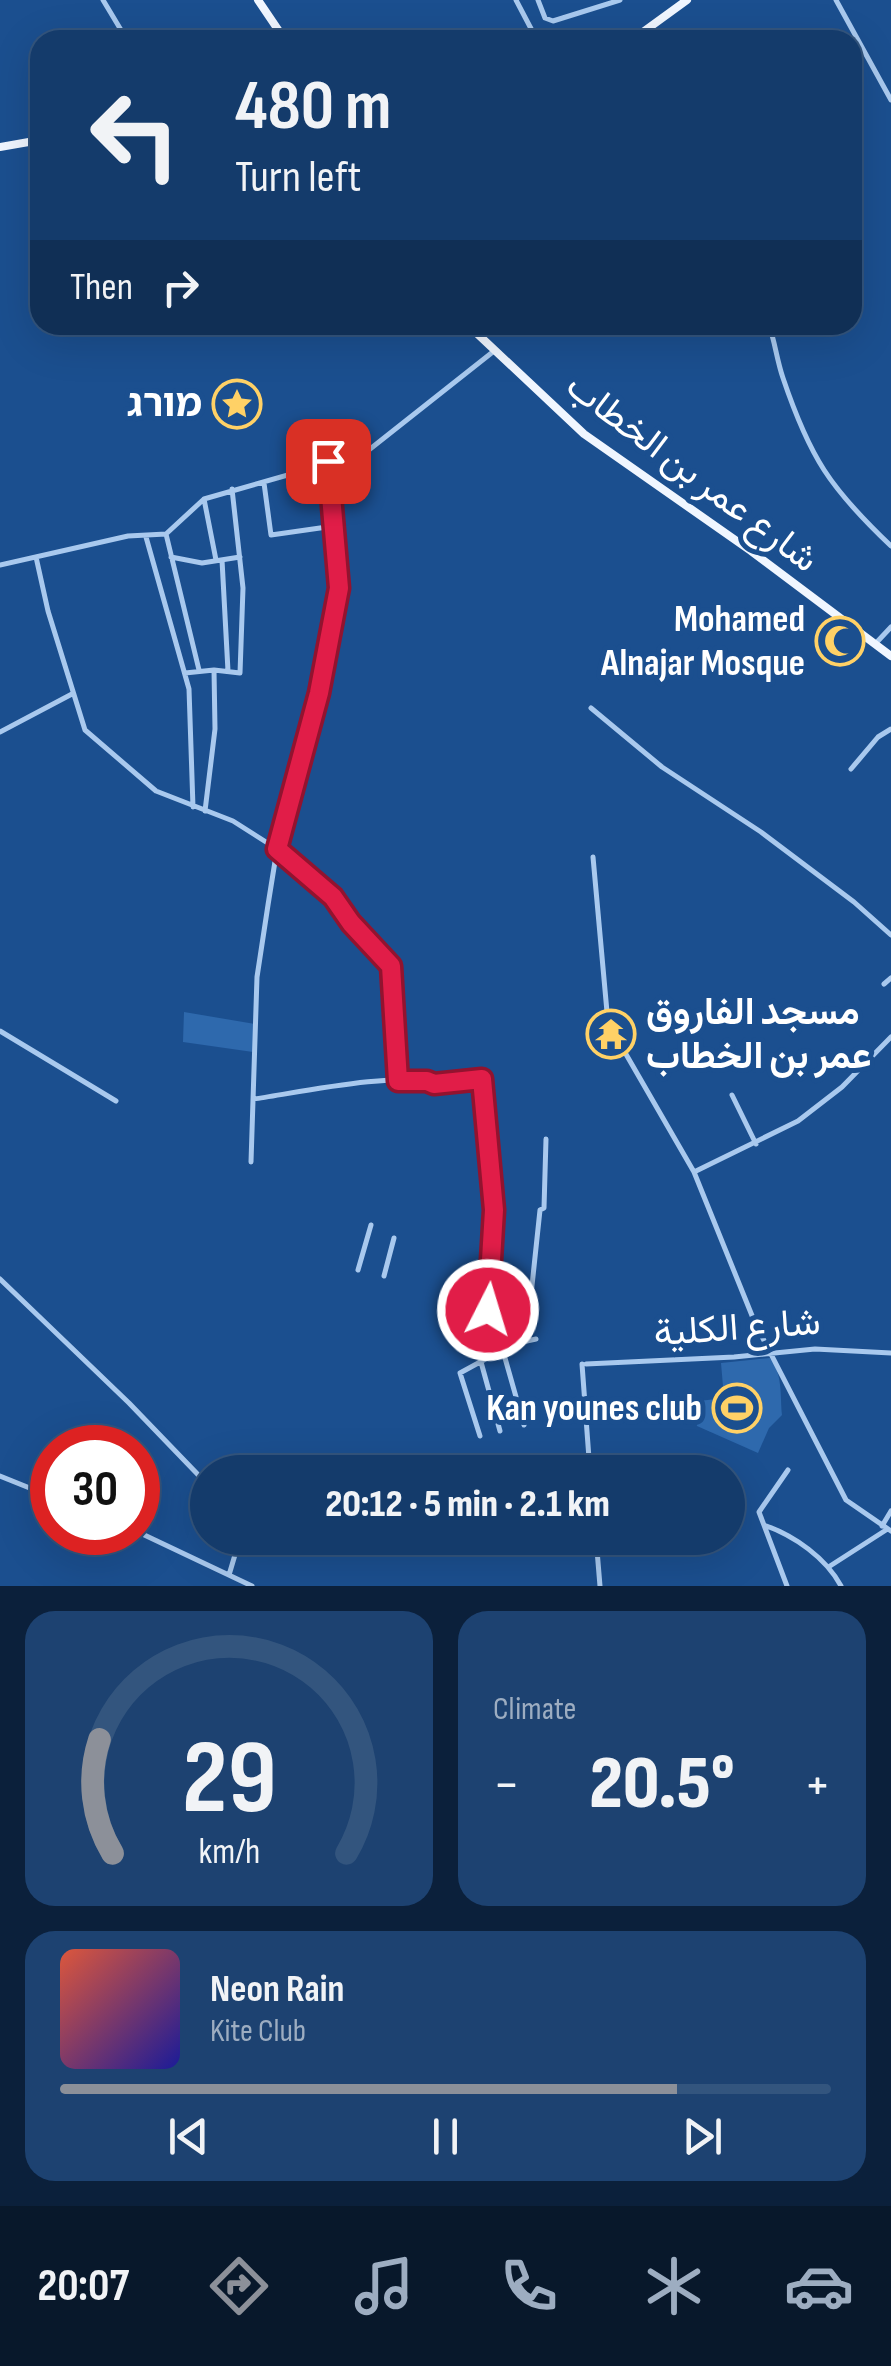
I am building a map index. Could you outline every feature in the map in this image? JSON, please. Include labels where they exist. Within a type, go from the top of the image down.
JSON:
[{"type":"main road","points":[[258,0],[278,30]]},
{"type":"main road","points":[[646,30],[687,0]]},
{"type":"main road","points":[[0,147],[30,142]]},
{"type":"main road","name":"شارع عمر بن الخطاب","points":[[478,335],[584,434],[891,656]]},
{"type":"street","points":[[103,0],[121,30]]},
{"type":"street","points":[[516,0],[531,30]]},
{"type":"street","points":[[538,0],[545,18],[554,20],[620,0]]},
{"type":"street","points":[[836,0],[852,30]]},
{"type":"street","points":[[862,47],[891,100]]},
{"type":"street","points":[[772,335],[785,384],[816,463],[845,500],[891,546]]},
{"type":"street","points":[[0,565],[128,536],[166,534],[204,499],[365,453],[494,351]]},
{"type":"street","points":[[250,1162],[256,977],[277,849],[319,693],[339,588],[328,461]]},
{"type":"street","points":[[264,482],[271,536],[334,526]]},
{"type":"street","points":[[185,673],[240,673],[240,557],[232,489]]},
{"type":"street","points":[[204,499],[219,561],[228,671]]},
{"type":"street","points":[[166,534],[199,670]]},
{"type":"street","points":[[146,537],[189,689],[193,807]]},
{"type":"street","points":[[36,557],[85,730],[156,791],[232,822],[277,849],[333,897],[391,966],[398,1081]]},
{"type":"street","points":[[171,558],[202,563],[240,557]]},
{"type":"street","points":[[876,644],[891,627]]},
{"type":"street","points":[[205,812],[214,729],[214,670]]},
{"type":"street","points":[[0,732],[72,694]]},
{"type":"street","points":[[592,708],[662,767],[761,832],[891,935]]},
{"type":"street","points":[[850,769],[878,736],[891,730]]},
{"type":"street","points":[[594,857],[608,1024],[694,1172],[748,1307],[846,1500],[887,1529]]},
{"type":"street","points":[[884,984],[891,978]]},
{"type":"street","points":[[0,1032],[116,1100]]},
{"type":"street","points":[[694,1172],[790,1126],[824,1102],[891,1038]]},
{"type":"street","points":[[254,1100],[398,1081],[434,1084],[482,1079],[494,1210],[488,1310]]},
{"type":"street","points":[[732,1095],[756,1144]]},
{"type":"street","points":[[527,1334],[540,1210],[544,1208],[546,1138]]},
{"type":"street","points":[[358,1270],[371,1225]]},
{"type":"street","points":[[384,1276],[394,1238]]},
{"type":"street","points":[[0,1279],[190,1465]]},
{"type":"street","points":[[480,1436],[460,1373],[524,1339],[536,1339]]},
{"type":"street","name":"شارع الكلية","points":[[589,1455],[584,1364],[842,1348],[891,1354]]},
{"type":"street","points":[[503,1349],[524,1425]]},
{"type":"street","points":[[482,1362],[500,1431]]},
{"type":"street","points":[[787,1586],[760,1512],[788,1470]]},
{"type":"street","points":[[0,1476],[30,1488]]},
{"type":"street","points":[[830,1566],[887,1529],[891,1511]]},
{"type":"street","points":[[764,1525],[830,1566],[841,1586]]},
{"type":"street","points":[[160,1542],[252,1586]]},
{"type":"street","points":[[229,1575],[235,1555]]},
{"type":"street","points":[[597,1555],[600,1586]]},
{"type":"shaded area","points":[[184,1012],[255,1024],[253,1052],[183,1042]]},
{"type":"shaded area","name":"Kan younes club","points":[[770,1358],[779,1378],[782,1415],[769,1428],[758,1453],[697,1426],[691,1402],[724,1398],[721,1363]]},
{"type":"place","name":"מורג","points":[[237,404]]},
{"type":"place","name":"Mohamed Alnajar Mosque","points":[[840,641]]},
{"type":"place","name":"مسجد الفاروق عمر بن الخطاب","points":[[611,1034]]},
{"type":"place","name":"Kan younes club","points":[[737,1408]]},
{"type":"route","points":[[328,461],[339,588],[319,693],[277,849],[333,897],[391,966],[398,1081],[434,1084],[482,1079],[494,1210],[488,1310]]}]
